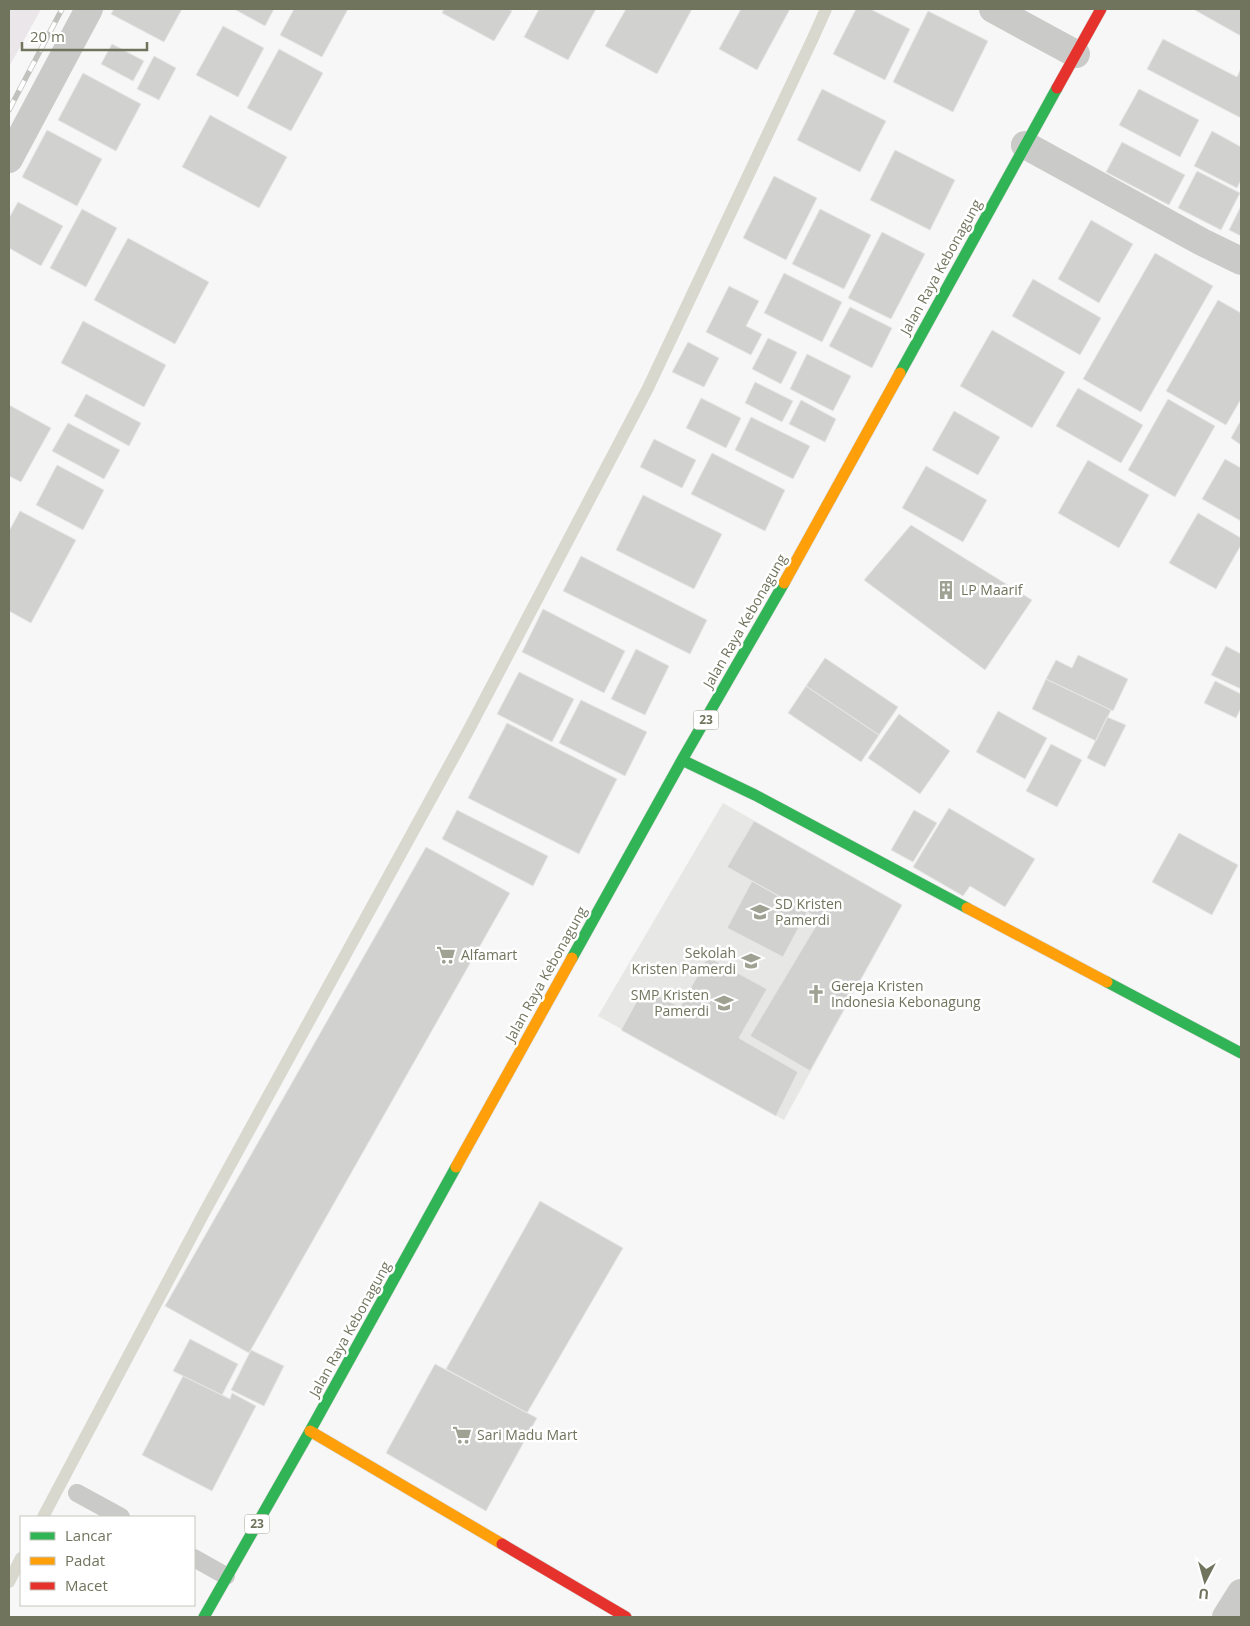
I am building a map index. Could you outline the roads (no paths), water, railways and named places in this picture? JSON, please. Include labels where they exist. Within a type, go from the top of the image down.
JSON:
[{"type":"main road","name":"Jalan Raya Kebonagung","points":[[310,1431],[682,760],[755,636],[1101,9]]},
{"type":"main road","points":[[682,760],[755,795],[1241,1053]]},
{"type":"main road","points":[[310,1431],[626,1617]]},
{"type":"main road","name":"23","points":[[204,1617],[310,1431]]},
{"type":"street","points":[[9,158],[89,9]]},
{"type":"street","points":[[993,9],[1076,54]]},
{"type":"street","points":[[1025,145],[1202,242],[1241,261]]},
{"type":"street","points":[[1226,1617],[1241,1593]]},
{"type":"lane","points":[[77,1492],[120,1516]]},
{"type":"lane","points":[[195,1559],[226,1576]]},
{"type":"waterway","points":[[44,1516],[204,1213],[467,733],[648,388],[826,9]]},
{"type":"waterway","points":[[9,1582],[20,1560]]},
{"type":"railway","points":[[9,110],[62,9]]},
{"type":"place","name":"LP Maarif","points":[[946,590]]},
{"type":"place","name":"SD Kristen Pamerdi","points":[[760,912]]},
{"type":"place","name":"Alfamart","points":[[446,955]]},
{"type":"place","name":"Sekolah Kristen Pamerdi","points":[[751,961]]},
{"type":"place","name":"Gereja Kristen Indonesia Kebonagung","points":[[816,994]]},
{"type":"place","name":"SMP Kristen Pamerdi","points":[[724,1003]]},
{"type":"place","name":"Sari Madu Mart","points":[[462,1435]]}]
